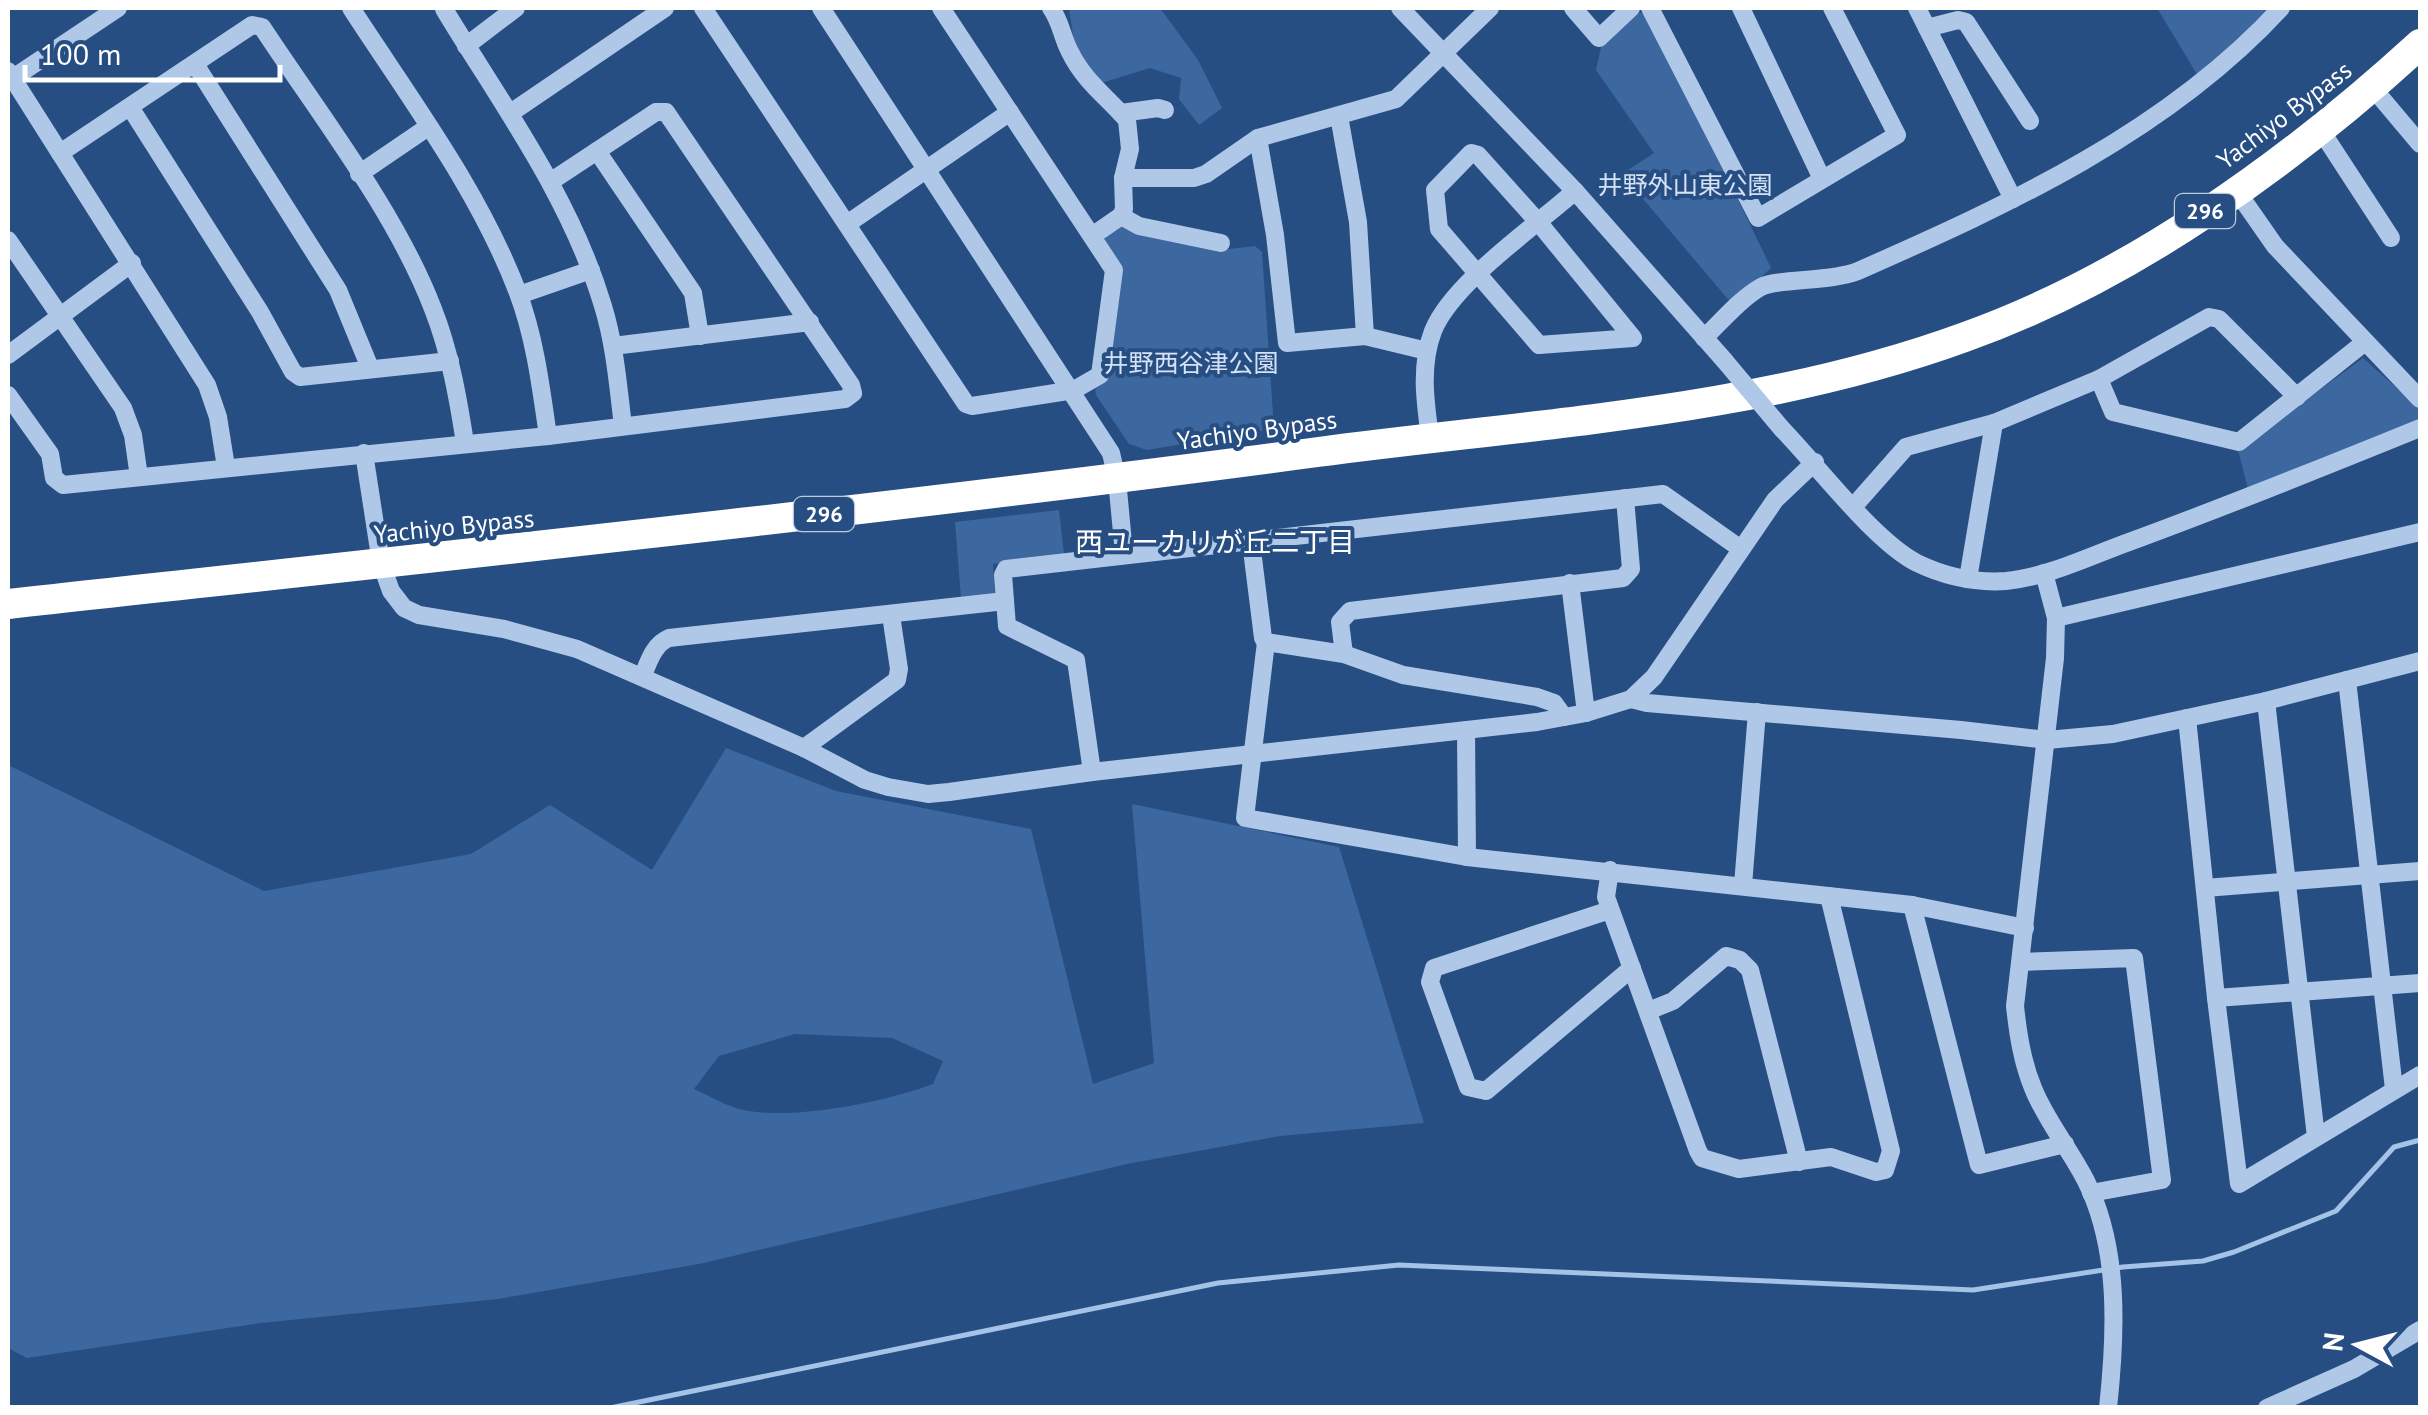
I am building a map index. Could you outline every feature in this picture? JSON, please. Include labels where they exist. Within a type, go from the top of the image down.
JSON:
[{"type":"highway","name":"Yachiyo Bypass","points":[[8,604],[554,547],[1430,437],[1640,415],[1784,390],[1965,338],[2054,302],[2129,262],[2320,129],[2420,44]]},
{"type":"street","points":[[118,8],[10,74],[207,385],[218,417],[226,467]]},
{"type":"street","points":[[351,8],[482,212],[518,295],[537,365],[548,436]]},
{"type":"street","points":[[466,46],[516,8]]},
{"type":"street","points":[[512,112],[665,8]]},
{"type":"street","points":[[703,8],[966,404],[1074,390],[1100,375],[1114,270],[941,8]]},
{"type":"street","points":[[821,8],[1074,390],[1111,453],[1118,479],[1124,554]]},
{"type":"street","points":[[1400,8],[1575,191],[1854,506],[1906,556],[1941,573],[1968,579],[2009,580],[2044,573],[2420,428]]},
{"type":"street","points":[[1123,178],[1194,178],[1258,138],[1396,100],[1490,8]]},
{"type":"street","points":[[1572,8],[1598,38],[1631,8]]},
{"type":"street","points":[[1650,8],[1758,218],[1897,135],[1832,8]]},
{"type":"street","points":[[1742,8],[1822,179]]},
{"type":"street","points":[[1917,8],[2013,199]]},
{"type":"street","points":[[1704,338],[1762,286],[1852,273],[2013,199],[2128,134],[2217,71],[2281,8]]},
{"type":"street","points":[[444,9],[512,112],[591,270],[613,346],[623,426]]},
{"type":"street","points":[[1057,12],[1069,51],[1098,94],[1127,120],[1130,136],[1123,178],[1124,209],[1121,216],[1092,236]]},
{"type":"street","points":[[1927,28],[1958,20],[1966,22],[2030,121]]},
{"type":"street","points":[[60,153],[252,26],[262,27],[359,174],[414,267],[450,360],[465,443]]},
{"type":"street","points":[[195,64],[338,290],[370,368]]},
{"type":"street","points":[[2372,87],[2420,144]]},
{"type":"street","points":[[130,106],[260,312],[293,372],[300,377],[450,360]]},
{"type":"street","points":[[1121,114],[1165,110]]},
{"type":"street","points":[[8,394],[50,454],[54,478],[63,484],[548,436],[845,399],[853,394],[852,385],[666,112],[656,112],[550,182]]},
{"type":"street","points":[[846,224],[1010,112]]},
{"type":"street","points":[[1339,116],[1358,222],[1365,336]]},
{"type":"street","points":[[359,174],[428,126]]},
{"type":"street","points":[[2320,129],[2391,238]]},
{"type":"street","points":[[1258,138],[1275,236],[1287,343],[1365,336],[1427,351]]},
{"type":"street","points":[[597,151],[693,293],[700,336]]},
{"type":"street","points":[[1478,155],[1539,223],[1634,338],[1540,344],[1439,229],[1436,190],[1466,156],[1478,155]]},
{"type":"street","points":[[2236,190],[2275,246],[2420,399]]},
{"type":"street","points":[[1430,437],[1424,387],[1427,351],[1443,312],[1478,274],[1575,191]]},
{"type":"street","points":[[1121,216],[1139,226],[1221,244]]},
{"type":"street","points":[[8,240],[122,408],[133,435],[140,476]]},
{"type":"street","points":[[8,355],[132,263]]},
{"type":"street","points":[[518,295],[591,270]]},
{"type":"street","points":[[1854,506],[1906,446],[1994,423],[2099,379],[2214,317],[2297,397]]},
{"type":"street","points":[[613,346],[810,322]]},
{"type":"street","points":[[2099,379],[2113,412],[2239,442],[2365,342]]},
{"type":"street","points":[[1968,579],[1994,423]]},
{"type":"street","points":[[364,453],[381,564],[390,591],[404,608],[577,648],[804,748],[865,780],[928,794],[1537,722],[1632,699],[1654,677],[1775,500],[1815,462]]},
{"type":"street","points":[[1092,772],[1076,660],[1008,626],[1003,575],[1006,569],[1662,494],[1741,549]]},
{"type":"street","points":[[1344,654],[1340,622],[1350,611],[1622,578],[1631,568],[1625,498]]},
{"type":"street","points":[[2056,618],[2420,532]]},
{"type":"street","points":[[1251,542],[1266,642],[1246,818],[1467,857],[1912,905],[2025,928]]},
{"type":"street","points":[[2044,573],[2056,618],[2048,740],[2015,1006],[2020,1048],[2034,1090],[2091,1192],[2108,1248],[2112,1289],[2108,1408]]},
{"type":"street","points":[[1570,584],[1586,712]]},
{"type":"street","points":[[643,675],[661,641],[669,638],[1006,601]]},
{"type":"street","points":[[804,748],[896,680],[899,669],[891,615]]},
{"type":"street","points":[[1266,642],[1344,654],[1402,675],[1537,697],[1554,703],[1564,716]]},
{"type":"street","points":[[1632,699],[2048,740],[2113,734],[2266,701],[2420,661]]},
{"type":"street","points":[[2347,680],[2394,1089]]},
{"type":"street","points":[[2266,701],[2316,1137]]},
{"type":"street","points":[[1743,886],[1757,712]]},
{"type":"street","points":[[2187,718],[2240,1184],[2420,1075]]},
{"type":"street","points":[[1466,730],[1467,857]]},
{"type":"street","points":[[1610,870],[1606,898],[1702,1158],[1738,1170],[1830,1157],[1876,1172],[1885,1170],[1892,1151],[1829,896]]},
{"type":"street","points":[[2205,888],[2420,871]]},
{"type":"street","points":[[1912,905],[1978,1165],[2065,1144]]},
{"type":"street","points":[[1610,910],[1434,968],[1430,982],[1468,1087],[1486,1091],[1632,968]]},
{"type":"street","points":[[1648,1011],[1673,1001],[1726,956],[1740,960],[1750,970],[1799,1162]]},
{"type":"street","points":[[2020,962],[2134,958],[2162,1180],[2091,1192]]},
{"type":"street","points":[[2216,998],[2420,983]]},
{"type":"street","points":[[2267,1408],[2354,1369],[2420,1330]]},
{"type":"green space","points":[[1069,8],[1160,8],[1198,60],[1222,108],[1199,125],[1179,99],[1181,78],[1150,68],[1098,84],[1075,49]]},
{"type":"green space","points":[[2157,8],[2274,8],[2198,76]]},
{"type":"green space","name":"井野外山東公園","points":[[1639,13],[1648,13],[1771,268],[1732,304],[1622,174],[1654,153],[1596,70],[1601,47]]},
{"type":"green space","name":"井野西谷津公園","points":[[1125,224],[1221,250],[1255,246],[1262,252],[1274,429],[1147,450],[1129,444],[1095,389],[1109,376],[1122,266],[1105,243],[1105,236]]},
{"type":"green space","points":[[2363,358],[2420,409],[2420,419],[2248,489],[2238,450]]},
{"type":"green space","points":[[1059,510],[1064,554],[993,564],[995,595],[961,598],[955,522]]},
{"type":"green space","points":[[726,748],[836,791],[1031,829],[1093,1084],[1154,1063],[1132,804],[1339,847],[1424,1123],[1280,1136],[1127,1164],[699,1264],[498,1299],[261,1323],[27,1358],[8,1348],[8,765],[264,891],[471,854],[550,805],[652,870]],"holes":[[[795,1034],[892,1038],[943,1061],[933,1084],[863,1103],[780,1113],[736,1108],[694,1089],[719,1056]]]},
{"type":"waterway","points":[[610,1408],[1218,1283],[1399,1265],[1973,1290],[2123,1267],[2203,1261],[2336,1211],[2394,1147],[2420,1140]]},
{"type":"district","name":"西ユーカリが丘二丁目","points":[[1215,542]]}]
